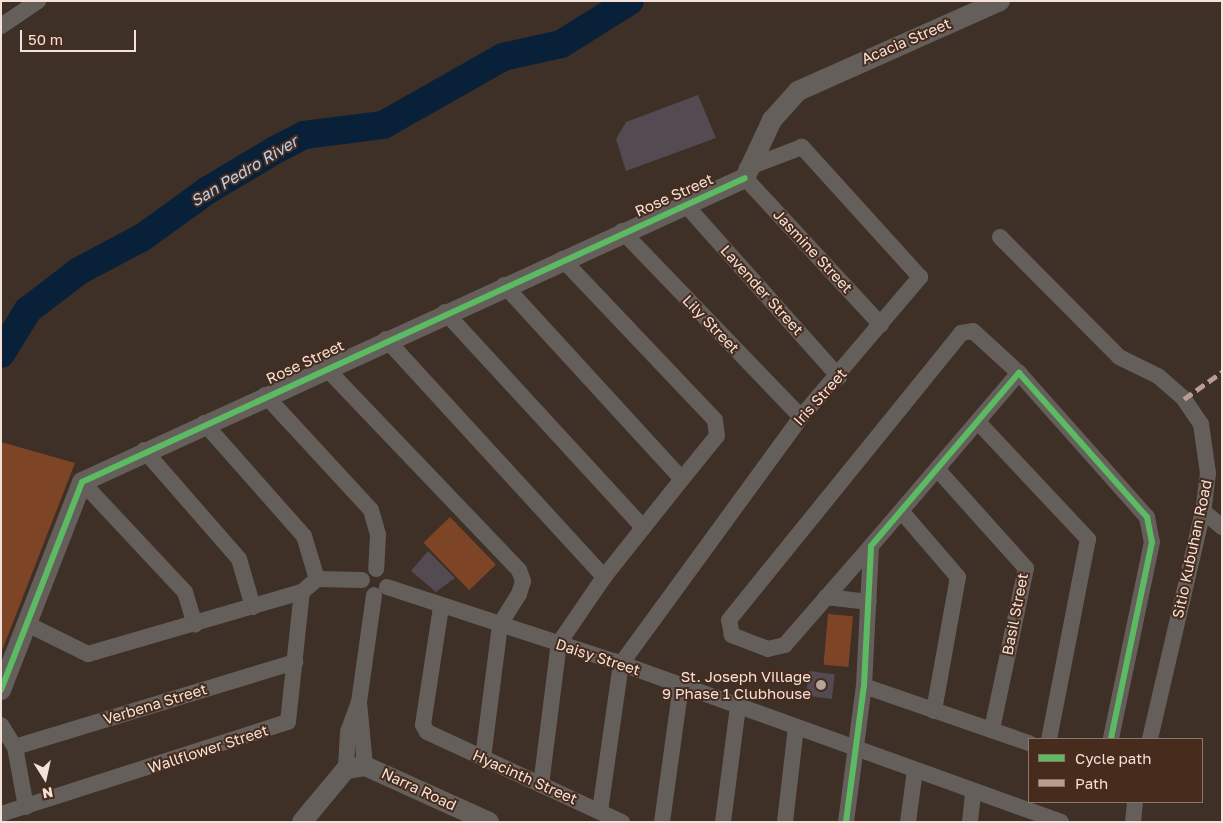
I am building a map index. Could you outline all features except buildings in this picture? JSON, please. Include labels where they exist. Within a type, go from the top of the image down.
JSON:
[{"type":"street","points":[[1,26],[38,1]]},
{"type":"street","name":"Acacia Street","points":[[746,173],[772,120],[812,82],[1000,1]]},
{"type":"street","name":"Iris Street","points":[[621,664],[801,417],[839,377],[920,277],[802,147],[746,173]]},
{"type":"street","name":"Rose Street","points":[[82,482],[144,450],[622,232],[746,173]]},
{"type":"street","name":"Jasmine Street","points":[[746,173],[881,325]]},
{"type":"street","name":"Lavender Street","points":[[684,203],[839,377]]},
{"type":"street","name":"Lily Street","points":[[622,232],[801,417]]},
{"type":"street","name":"Sitio Kubuhan Road","points":[[1000,237],[1119,357],[1158,376],[1184,399],[1201,424],[1208,472],[1203,511],[1150,738]]},
{"type":"street","points":[[541,785],[559,644],[604,577],[717,436],[715,420],[562,259]]},
{"type":"street","points":[[504,285],[682,478]]},
{"type":"street","points":[[445,312],[643,527]]},
{"type":"street","points":[[1019,373],[902,512],[777,650],[732,635],[728,629],[729,620],[961,333],[973,331],[1019,373],[1147,517],[1152,542],[1111,738]]},
{"type":"street","points":[[386,339],[604,577]]},
{"type":"street","points":[[325,367],[519,570],[523,580],[519,594],[500,625],[483,758]]},
{"type":"street","points":[[27,624],[88,654],[302,592],[317,579],[362,580],[376,569],[378,535],[371,510],[265,395]]},
{"type":"street","points":[[978,422],[1088,539],[1049,738]]},
{"type":"street","points":[[204,423],[304,536],[317,579]]},
{"type":"street","points":[[144,450],[239,559],[253,607]]},
{"type":"street","name":"Basil Street","points":[[938,470],[1026,568],[992,730]]},
{"type":"street","points":[[1,690],[82,482],[185,592],[195,624]]},
{"type":"street","points":[[1203,511],[1222,527]]},
{"type":"street","points":[[902,512],[958,577],[934,711]]},
{"type":"street","points":[[846,822],[864,686],[871,546]]},
{"type":"street","points":[[302,822],[355,768],[358,702],[386,575],[376,569]]},
{"type":"street","points":[[362,580],[364,588],[381,591]]},
{"type":"street","name":"Daisy Street","points":[[381,591],[441,606],[621,664],[916,770],[1032,817],[1061,822]]},
{"type":"street","name":"Wallflower Street","points":[[1,814],[288,722],[302,592]]},
{"type":"street","points":[[826,597],[869,602]]},
{"type":"street","name":"Hyacinth Street","points":[[441,606],[423,724],[427,732],[622,822]]},
{"type":"street","name":"Verbena Street","points":[[15,747],[295,662]]},
{"type":"street","points":[[600,811],[621,664]]},
{"type":"street","points":[[662,822],[681,685]]},
{"type":"street","points":[[864,686],[1028,744]]},
{"type":"street","points":[[723,822],[738,706]]},
{"type":"street","points":[[1,725],[15,747],[26,807]]},
{"type":"street","points":[[785,822],[796,727]]},
{"type":"street","name":"Narra Road","points":[[355,768],[489,822]]},
{"type":"street","points":[[908,822],[916,770]]},
{"type":"street","points":[[970,822],[973,792]]},
{"type":"street","points":[[1133,822],[1135,803]]},
{"type":"shaded area","points":[[1,442],[75,463],[1,653]]},
{"type":"shaded area","points":[[450,517],[496,564],[469,590],[423,543]]},
{"type":"shaded area","points":[[828,614],[853,616],[848,667],[824,665]]},
{"type":"waterway","name":"San Pedro River","points":[[1,354],[28,310],[79,271],[143,237],[208,190],[275,150],[304,135],[383,125],[503,57],[561,44],[630,1]]},
{"type":"marked path","points":[[1184,399],[1222,372]]},
{"type":"cycle path","points":[[1,690],[82,482],[745,178]]},
{"type":"cycle path","points":[[846,822],[864,686],[871,546],[1019,373],[1147,517],[1152,542],[1111,738]]},
{"type":"place","name":"St. Joseph Village 9 Phase 1 Clubhouse","points":[[821,685]]}]
